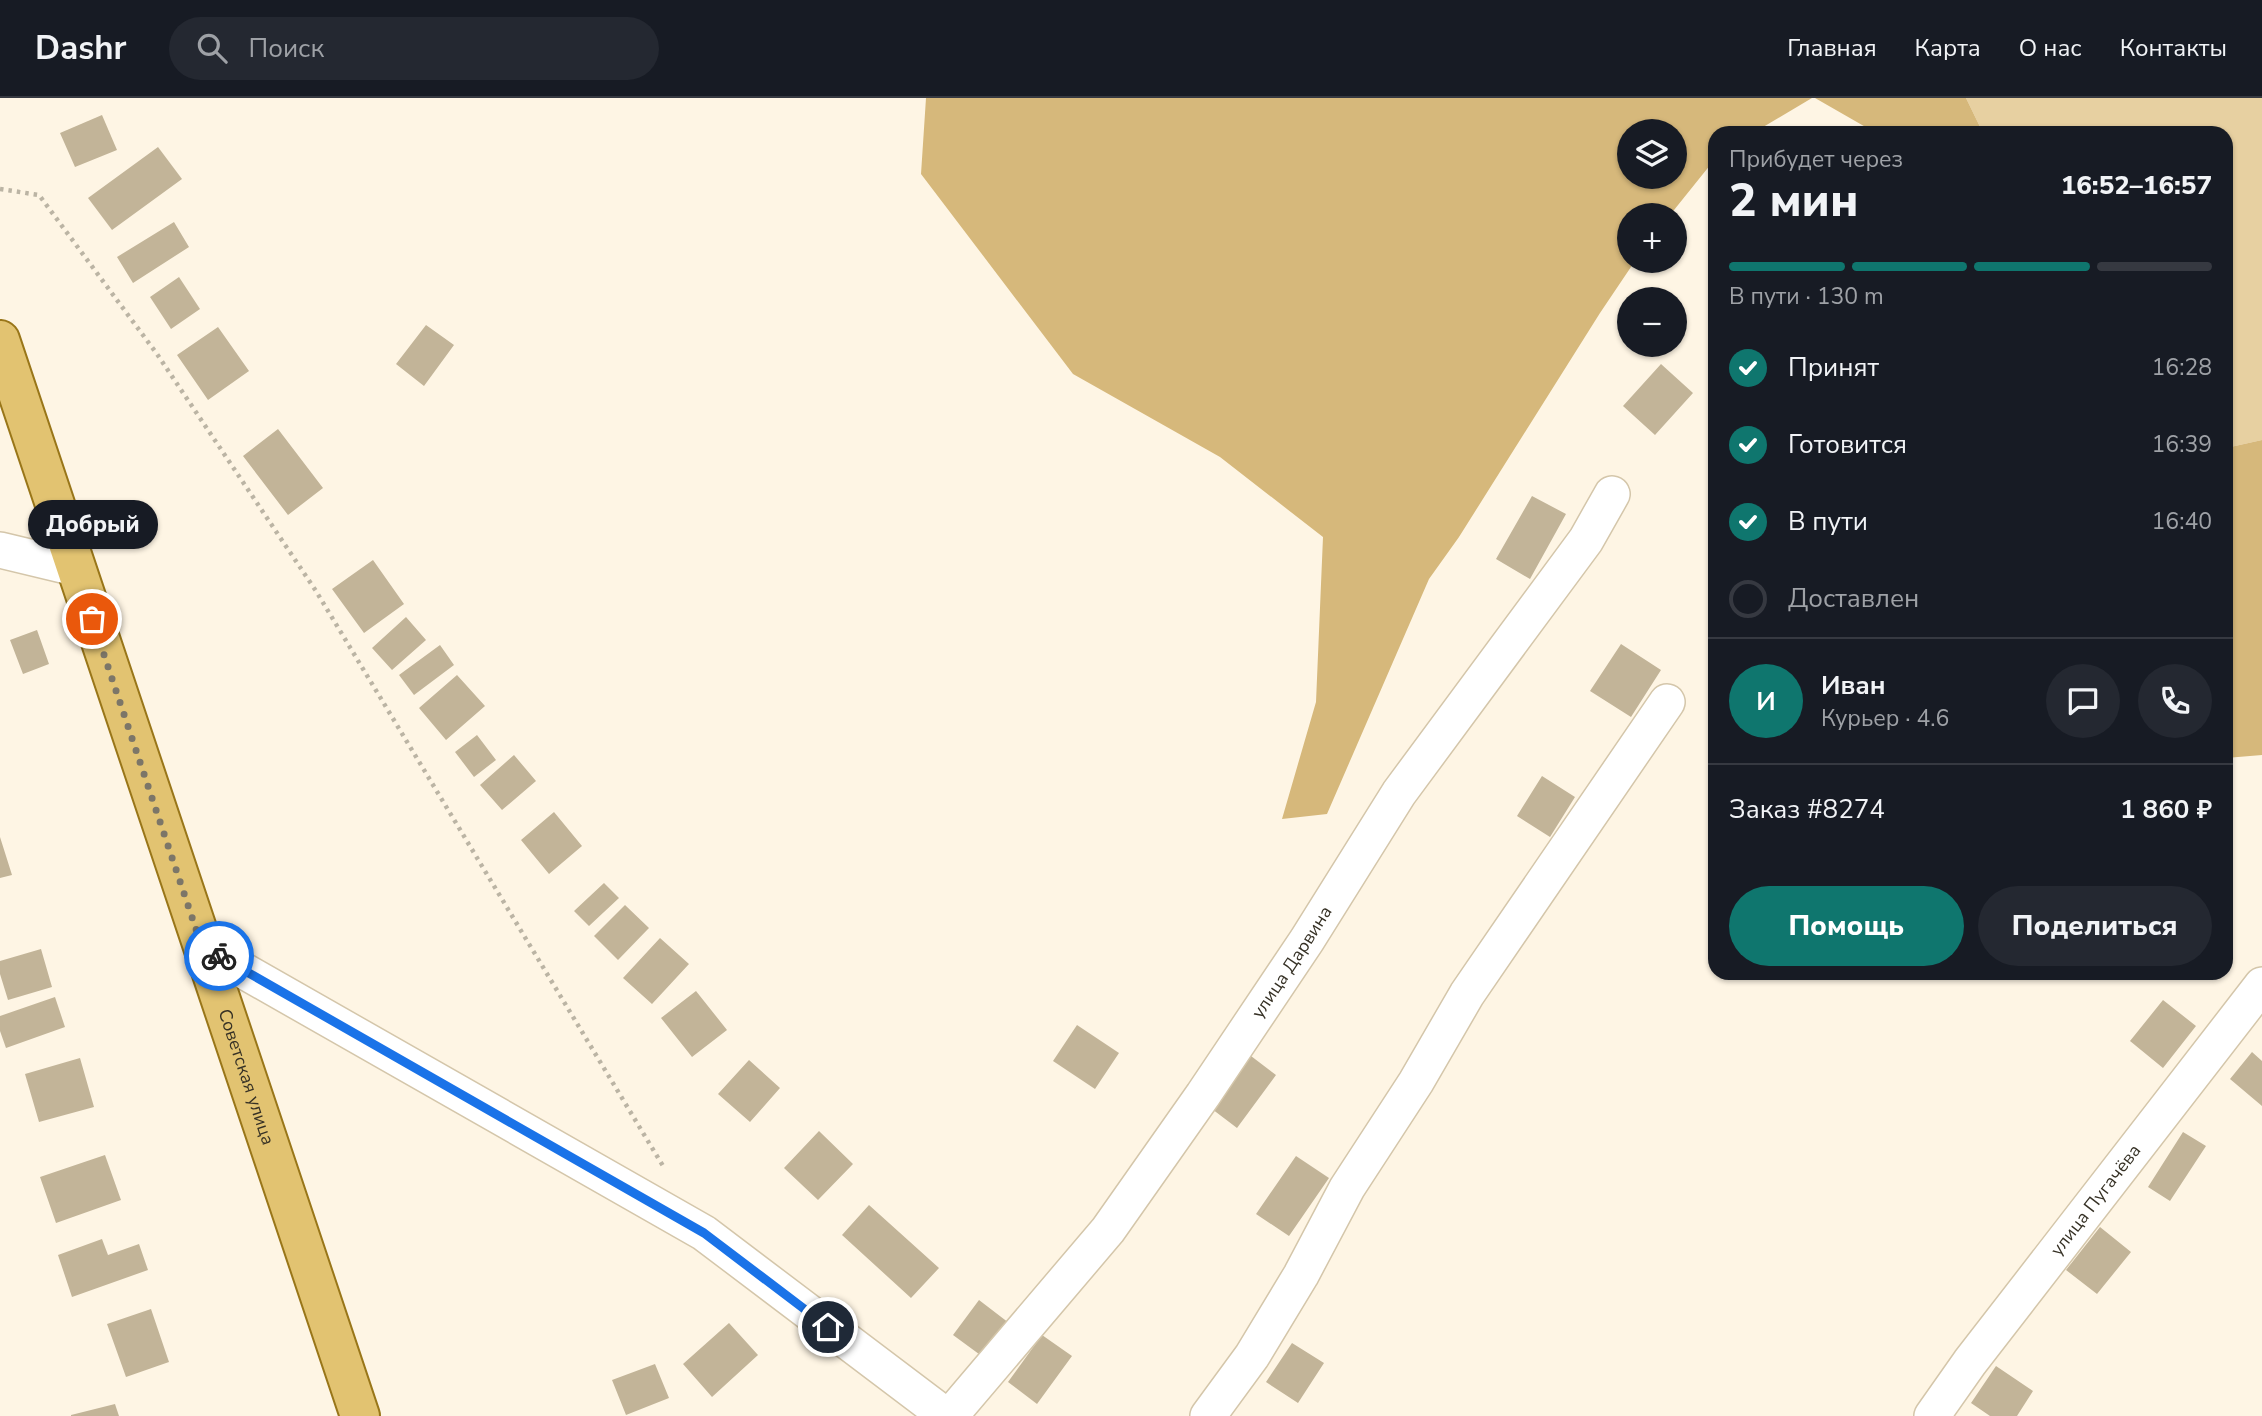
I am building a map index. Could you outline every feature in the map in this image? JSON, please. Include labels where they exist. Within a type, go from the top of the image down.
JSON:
[{"type":"main road","name":"Советская улица","points":[[0,340],[360,1416]]},
{"type":"street","name":"улица Дарвина","points":[[202,947],[704,1233],[948,1416],[999,1361],[1116,1219],[1307,940],[1399,793],[1586,540],[1612,494]]},
{"type":"street","points":[[0,550],[75,568]]},
{"type":"street","points":[[1208,1416],[1252,1356],[1301,1275],[1347,1188],[1416,1082],[1467,994],[1667,702]]},
{"type":"street","name":"улица Пугачёва","points":[[1932,1416],[1969,1362],[2262,985]]},
{"type":"path","points":[[0,189],[39,195],[157,354],[316,591],[668,1174]]},
{"type":"shaded area","points":[[926,98],[1812,98],[1765,126],[1708,126],[1708,168],[1680,203],[1617,203],[1617,273],[1627,273],[1459,537],[1429,579],[1327,814],[1282,819],[1316,702],[1323,537],[1220,457],[1073,374],[921,174]]},
{"type":"shaded area","points":[[1815,98],[1966,98],[1980,126],[1864,126]]},
{"type":"shaded area","points":[[1966,98],[2262,98],[2262,440],[2233,446],[2233,126],[1980,126]]},
{"type":"shaded area","points":[[2262,440],[2262,755],[2233,757],[2233,446]]},
{"type":"building","points":[[102,115],[117,150],[75,167],[60,133]]},
{"type":"building","points":[[158,147],[182,179],[112,230],[88,198]]},
{"type":"building","points":[[174,222],[189,247],[133,283],[117,257]]},
{"type":"building","points":[[179,277],[200,309],[171,329],[150,297]]},
{"type":"building","points":[[426,325],[454,345],[424,386],[396,364]]},
{"type":"building","points":[[218,327],[249,371],[208,400],[177,355]]},
{"type":"building","points":[[1661,364],[1693,393],[1655,435],[1623,406]]},
{"type":"building","points":[[278,429],[323,488],[288,515],[243,456]]},
{"type":"building","points":[[1532,496],[1566,514],[1530,579],[1496,559]]},
{"type":"building","points":[[373,560],[404,604],[364,633],[332,589]]},
{"type":"building","points":[[406,617],[426,640],[392,670],[372,648]]},
{"type":"building","points":[[37,630],[49,664],[23,674],[10,640]]},
{"type":"building","points":[[1621,644],[1661,670],[1631,717],[1590,691]]},
{"type":"building","points":[[440,645],[454,665],[414,695],[399,675]]},
{"type":"building","points":[[457,675],[485,706],[446,740],[419,708]]},
{"type":"building","points":[[477,735],[496,760],[474,777],[455,752]]},
{"type":"building","points":[[514,755],[536,781],[502,810],[480,785]]},
{"type":"building","points":[[1542,776],[1575,797],[1550,837],[1517,816]]},
{"type":"building","points":[[554,812],[582,846],[549,874],[521,840]]},
{"type":"building","points":[[0,837],[12,875],[0,878]]},
{"type":"building","points":[[604,883],[619,898],[589,926],[574,911]]},
{"type":"building","points":[[625,905],[649,928],[618,960],[594,936]]},
{"type":"building","points":[[660,938],[689,964],[652,1004],[623,978]]},
{"type":"building","points":[[41,949],[52,987],[8,1000],[0,974],[0,961]]},
{"type":"building","points":[[696,991],[727,1030],[692,1057],[661,1018]]},
{"type":"building","points":[[55,997],[65,1027],[6,1048],[0,1031],[0,1016]]},
{"type":"building","points":[[2163,1000],[2196,1026],[2163,1068],[2130,1041]]},
{"type":"building","points":[[1077,1025],[1119,1053],[1095,1089],[1053,1061]]},
{"type":"building","points":[[2252,1052],[2262,1061],[2262,1106],[2230,1079]]},
{"type":"building","points":[[1251,1056],[1276,1075],[1237,1128],[1212,1109]]},
{"type":"building","points":[[80,1058],[94,1107],[39,1122],[25,1074]]},
{"type":"building","points":[[749,1060],[780,1088],[750,1122],[718,1094]]},
{"type":"building","points":[[819,1131],[853,1164],[818,1200],[784,1168]]},
{"type":"building","points":[[2183,1132],[2206,1146],[2170,1201],[2148,1187]]},
{"type":"building","points":[[105,1155],[121,1200],[56,1223],[40,1177]]},
{"type":"building","points":[[1296,1156],[1329,1178],[1289,1236],[1256,1214]]},
{"type":"building","points":[[869,1205],[939,1268],[911,1298],[842,1235]]},
{"type":"building","points":[[2100,1227],[2131,1252],[2097,1294],[2066,1270]]},
{"type":"building","points":[[102,1239],[108,1255],[139,1244],[148,1270],[72,1297],[58,1255]]},
{"type":"building","points":[[979,1300],[1009,1323],[983,1357],[953,1335]]},
{"type":"building","points":[[151,1309],[169,1362],[126,1377],[107,1324]]},
{"type":"building","points":[[729,1323],[758,1355],[712,1397],[683,1364]]},
{"type":"building","points":[[1042,1335],[1072,1356],[1037,1404],[1008,1382]]},
{"type":"building","points":[[1292,1343],[1324,1363],[1298,1403],[1266,1382]]},
{"type":"building","points":[[655,1364],[669,1398],[626,1415],[612,1380]]},
{"type":"building","points":[[1996,1366],[2033,1391],[2017,1416],[1990,1416],[1971,1403]]},
{"type":"building","points":[[115,1404],[119,1416],[71,1416],[71,1415]]},
{"type":"way so far","points":[[92,619],[202,947],[219,956]]},
{"type":"place","name":"Добрый","points":[[92,619]]},
{"type":"route","points":[[219,956],[704,1233],[828,1327]]}]
